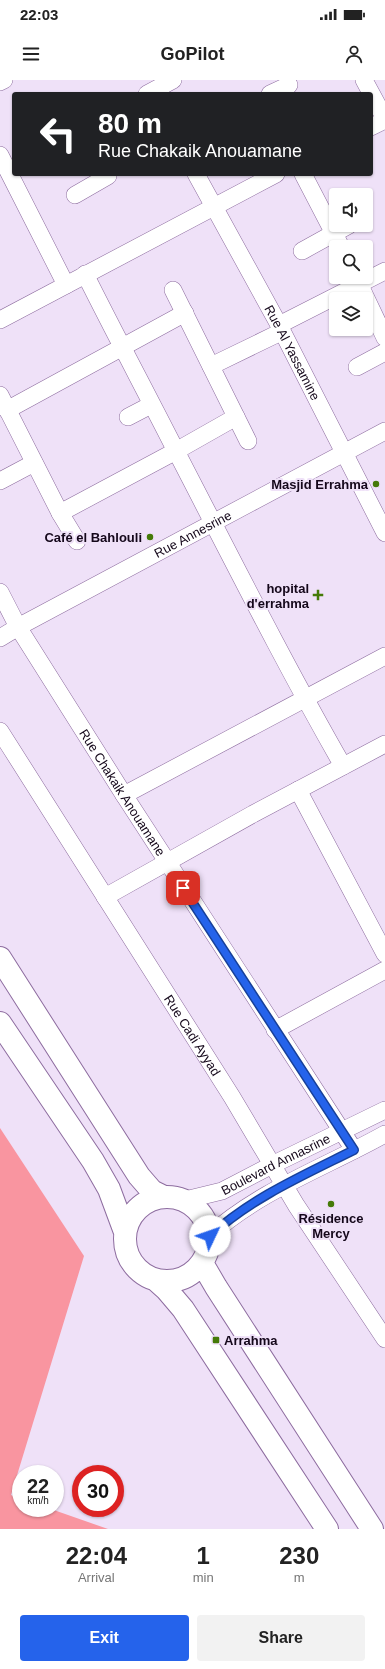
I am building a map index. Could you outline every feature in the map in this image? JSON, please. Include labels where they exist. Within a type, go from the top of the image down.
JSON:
[{"type":"main road","points":[[0,958],[139,1176],[152,1191],[162,1196],[185,1200],[198,1209],[202,1215],[210,1236],[208,1250],[202,1263],[193,1272],[183,1278],[174,1281],[156,1280]]},
{"type":"main road","points":[[0,1023],[93,1161],[112,1196],[125,1232],[127,1253],[134,1265],[144,1274],[156,1280],[183,1309],[327,1529]]},
{"type":"main road","points":[[125,1232],[130,1219],[137,1209],[149,1200],[162,1196]]},
{"type":"main road","points":[[202,1263],[372,1529]]},
{"type":"street","points":[[0,82],[4,80]]},
{"type":"street","points":[[150,90],[174,80]]},
{"type":"street","points":[[364,80],[370,92]]},
{"type":"street","points":[[270,89],[289,84]]},
{"type":"street","points":[[373,97],[385,120],[373,126]]},
{"type":"street","points":[[0,155],[66,285]]},
{"type":"street","name":"Rue Al Yassamine","points":[[197,176],[280,328],[385,533]]},
{"type":"street","points":[[0,320],[272,176]]},
{"type":"street","points":[[302,251],[342,235],[304,176]]},
{"type":"street","points":[[75,195],[100,177]]},
{"type":"street","points":[[373,275],[385,271]]},
{"type":"street","points":[[85,274],[121,347],[304,699],[343,766]]},
{"type":"street","points":[[211,366],[280,328],[352,284]]},
{"type":"street","points":[[358,284],[385,338]]},
{"type":"street","points":[[173,290],[248,441]]},
{"type":"street","points":[[77,541],[60,513],[3,402],[121,347],[184,313]]},
{"type":"street","points":[[357,367],[385,352]]},
{"type":"street","points":[[128,417],[151,405]]},
{"type":"street","points":[[60,513],[236,417]]},
{"type":"street","name":"Rue Annesrine","points":[[0,638],[385,431]]},
{"type":"street","points":[[0,481],[34,463]]},
{"type":"street","name":"Rue Chakaik Anouamane","points":[[0,592],[18,627],[166,862],[354,1150]]},
{"type":"street","points":[[124,795],[385,656]]},
{"type":"street","name":"Rue Cadi Ayyad","points":[[0,731],[274,1164],[296,1204],[385,1339]]},
{"type":"street","points":[[105,897],[166,862],[385,744]]},
{"type":"street","points":[[298,790],[385,954]]},
{"type":"street","points":[[275,1030],[385,970]]},
{"type":"street","name":"Boulevard Annasrine","points":[[185,1200],[222,1191],[385,1110]]},
{"type":"street","name":"Boulevard Annasrine","points":[[210,1236],[238,1212],[285,1184],[385,1134]]},
{"type":"shaded area","points":[[0,1128],[84,1256],[20,1465],[12,1465],[12,1517],[64,1517],[64,1514],[108,1529],[0,1529]]},
{"type":"place","name":"Masjid Errahma","points":[[376,484]]},
{"type":"place","name":"Café el Bahlouli","points":[[150,537]]},
{"type":"place","name":"hopital d'errahma","points":[[318,595]]},
{"type":"place","name":"Résidence Mercy","points":[[331,1204]]},
{"type":"place","name":"Arrahma","points":[[216,1340]]},
{"type":"route","points":[[183,888],[354,1150],[285,1184],[238,1212],[225,1221],[210,1236]]}]
